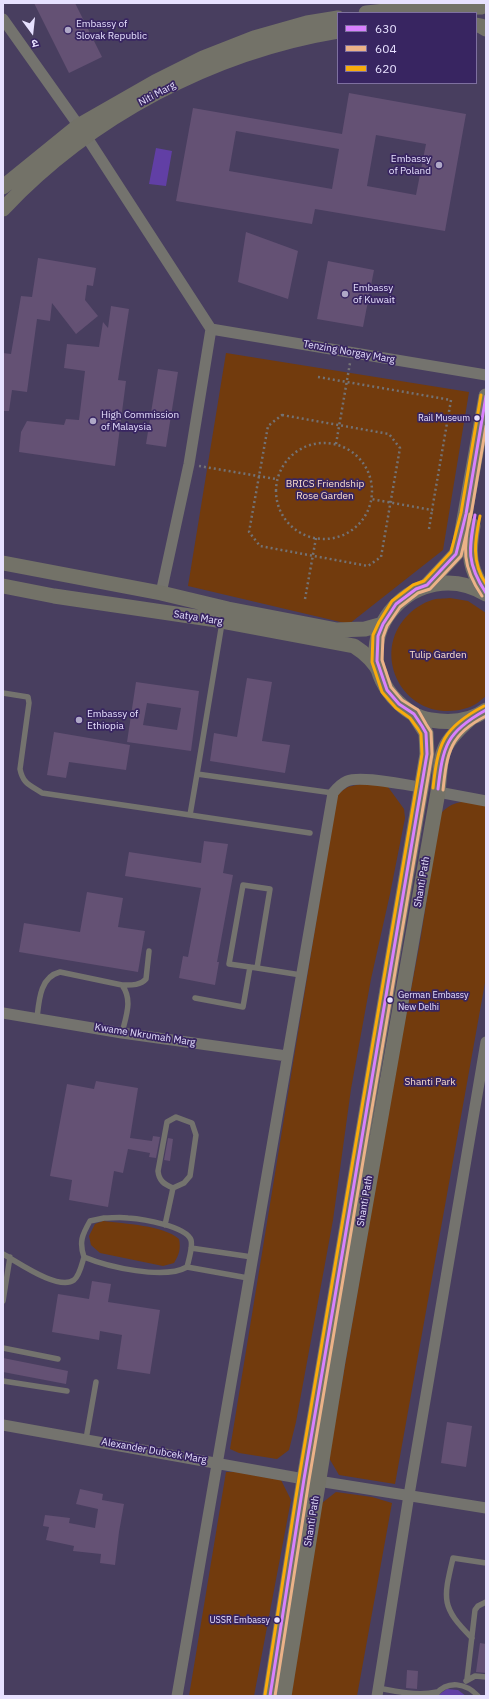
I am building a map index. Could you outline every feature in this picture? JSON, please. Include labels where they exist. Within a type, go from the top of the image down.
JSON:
[{"type":"main road","points":[[376,12],[415,8],[481,7],[486,5]]},
{"type":"main road","name":"Niti Marg","points":[[3,187],[155,82],[203,58],[254,38],[307,23],[337,18]]},
{"type":"main road","name":"Niti Marg","points":[[3,209],[51,164],[82,131],[170,86],[223,63],[270,47],[337,31]]},
{"type":"main road","points":[[427,585],[456,554],[460,542],[486,396]]},
{"type":"main road","points":[[486,450],[470,547],[471,568],[486,594]]},
{"type":"main road","name":"Satya Marg","points":[[3,563],[161,593],[228,609],[337,630],[365,628],[383,624]]},
{"type":"main road","points":[[486,594],[459,583],[427,585],[416,589],[396,604],[383,624],[378,636],[377,648],[380,673],[388,690],[399,704],[414,714],[428,720],[442,722],[471,718],[486,710]]},
{"type":"main road","name":"Satya Marg","points":[[3,586],[54,596],[222,622],[354,646],[365,652],[380,673]]},
{"type":"main road","name":"Shanti Path","points":[[270,1696],[311,1480],[427,741],[426,733],[414,714]]},
{"type":"main road","name":"Shanti Path","points":[[284,1696],[311,1480],[338,1361],[438,792],[442,753],[452,735],[471,718]]},
{"type":"street","points":[[3,19],[82,131],[211,329],[189,464],[161,593]]},
{"type":"street","name":"Tenzing Norgay Marg","points":[[211,329],[486,375]]},
{"type":"street","points":[[177,1696],[333,793],[338,786],[348,780],[363,779],[420,787]]},
{"type":"street","points":[[438,792],[486,801]]},
{"type":"street","name":"Kwame Nkrumah Marg","points":[[3,1013],[122,1033],[287,1056]]},
{"type":"street","points":[[378,1692],[409,1495],[482,1091],[486,1042]]},
{"type":"street","name":"Alexander Dubcek Marg","points":[[3,1425],[311,1480],[486,1508]]},
{"type":"lane","points":[[190,815],[222,622]]},
{"type":"lane","points":[[3,693],[28,697],[29,703],[20,769],[22,778],[29,785],[42,793],[310,833]]},
{"type":"lane","points":[[197,774],[333,793]]},
{"type":"lane","points":[[195,998],[243,1007],[253,968],[270,889],[243,885],[229,964],[253,968],[301,975]]},
{"type":"lane","points":[[37,1018],[39,998],[46,980],[53,974],[60,972],[122,985],[133,985],[143,982],[146,979],[149,951]]},
{"type":"lane","points":[[122,985],[127,992],[129,1002],[122,1033]]},
{"type":"lane","points":[[176,1117],[192,1123],[196,1135],[190,1176],[184,1183],[173,1188],[165,1184],[159,1178],[158,1171],[166,1122],[176,1117]]},
{"type":"lane","points":[[165,1225],[173,1188]]},
{"type":"lane","points":[[3,1254],[54,1282],[65,1282],[74,1279],[84,1257],[81,1236],[90,1221],[104,1218],[128,1218],[165,1225],[185,1233],[191,1240],[187,1267]]},
{"type":"lane","points":[[191,1248],[252,1257]]},
{"type":"lane","points":[[3,1301],[10,1257]]},
{"type":"lane","points":[[84,1257],[100,1264],[157,1273],[180,1271],[187,1267],[248,1278]]},
{"type":"lane","points":[[3,1348],[58,1359]]},
{"type":"lane","points":[[3,1381],[67,1391]]},
{"type":"lane","points":[[86,1439],[96,1382]]},
{"type":"lane","points":[[472,1638],[458,1624],[449,1612],[446,1596],[452,1558],[486,1563]]},
{"type":"lane","points":[[468,1679],[475,1610],[478,1606],[486,1602]]},
{"type":"lane","points":[[462,1685],[468,1679],[475,1676],[486,1677]]},
{"type":"lane","points":[[378,1692],[436,1694],[449,1685],[462,1685],[468,1687],[478,1696]]},
{"type":"path","points":[[336,444],[352,353]]},
{"type":"path","points":[[318,377],[451,400],[429,529]]},
{"type":"path","points":[[282,415],[389,434],[400,448],[382,557],[368,566],[260,546],[249,532],[259,476],[268,426],[282,415]]},
{"type":"path","points":[[318,442],[336,444],[354,452],[366,466],[372,484],[372,500],[367,512],[355,527],[339,536],[330,539],[316,538],[302,534],[294,529],[281,515],[275,497],[276,479],[285,461],[300,448],[318,442]]},
{"type":"path","points":[[189,464],[276,479]]},
{"type":"path","points":[[372,500],[432,510]]},
{"type":"path","points":[[305,599],[316,538]]},
{"type":"green space","name":"BRICS Friendship Rose Garden","points":[[226,353],[469,392],[443,550],[349,624],[188,586]]},
{"type":"green space","name":"Tulip Garden","points":[[450,598],[468,601],[486,613],[486,696],[476,704],[467,708],[444,711],[427,707],[413,699],[402,688],[395,674],[392,659],[393,643],[398,628],[409,614],[419,606],[429,601]]},
{"type":"green space","points":[[369,782],[388,787],[404,809],[405,818],[371,979],[351,1089],[333,1220],[296,1422],[289,1450],[277,1459],[239,1453],[230,1449],[337,794],[348,787]]},
{"type":"green space","name":"Shanti Park","points":[[476,800],[486,806],[486,977],[395,1484],[339,1475],[329,1458],[396,1068],[420,942],[440,814],[448,807],[456,803]]},
{"type":"green space","points":[[103,1221],[154,1228],[172,1234],[179,1239],[180,1243],[180,1249],[174,1263],[163,1266],[100,1253],[91,1245],[89,1236],[95,1224]]},
{"type":"green space","points":[[226,1472],[236,1472],[281,1480],[291,1500],[254,1696],[189,1696]]},
{"type":"green space","points":[[336,1492],[372,1497],[392,1503],[357,1696],[291,1696],[322,1503]]},
{"type":"shaded area","points":[[156,148],[172,151],[166,186],[149,184]]},
{"type":"shaded area","points":[[447,1689],[458,1690],[466,1696],[437,1696]]},
{"type":"building","name":"Embassy of Slovak Republic","points":[[34,3],[75,3],[102,57],[69,73]]},
{"type":"building","points":[[349,93],[466,114],[445,231],[315,209],[312,224],[176,201],[193,108],[342,134]],"holes":[[[236,131],[339,149],[332,189],[229,171]],[[376,135],[426,144],[416,195],[367,186]]]},
{"type":"building","points":[[246,232],[298,251],[288,299],[238,282]]},
{"type":"building","points":[[38,258],[96,268],[93,286],[87,285],[85,300],[98,316],[76,334],[52,303],[50,321],[37,319],[27,392],[12,390],[9,411],[3,411],[3,353],[11,354],[21,296],[32,297]]},
{"type":"building","name":"Embassy of Kuwait","points":[[328,261],[374,270],[363,327],[317,319]]},
{"type":"building","name":"High Commission of Malaysia","points":[[111,306],[129,309],[118,380],[126,381],[115,466],[19,452],[21,432],[27,421],[64,425],[66,419],[79,420],[85,371],[64,368],[67,344],[99,347],[103,322],[108,328]]},
{"type":"building","points":[[158,369],[178,372],[166,447],[146,444]]},
{"type":"building","points":[[247,678],[272,682],[262,741],[290,745],[285,773],[210,761],[214,733],[237,737]]},
{"type":"building","points":[[136,682],[199,691],[191,751],[127,742]],"holes":[[[147,703],[181,708],[177,730],[143,725]]]},
{"type":"building","points":[[54,732],[130,745],[126,770],[69,762],[66,778],[47,775]]},
{"type":"building","points":[[204,841],[228,844],[223,873],[233,875],[217,962],[219,962],[215,985],[179,978],[183,956],[188,957],[201,888],[125,876],[129,852],[201,863]]},
{"type":"building","points":[[87,892],[123,898],[118,927],[145,931],[138,972],[19,952],[24,923],[80,932]]},
{"type":"building","points":[[96,1081],[138,1088],[130,1138],[152,1141],[153,1136],[160,1137],[156,1158],[149,1157],[150,1153],[128,1149],[123,1173],[114,1171],[108,1207],[69,1200],[72,1180],[50,1176],[67,1084],[94,1089]]},
{"type":"building","points":[[168,1138],[173,1139],[170,1161],[164,1160]]},
{"type":"building","points":[[92,1281],[111,1284],[108,1302],[160,1310],[150,1374],[117,1369],[122,1335],[100,1331],[99,1340],[52,1332],[58,1294],[89,1299]]},
{"type":"building","points":[[3,1358],[68,1371],[66,1384],[3,1372]]},
{"type":"building","points":[[447,1422],[472,1426],[466,1467],[441,1463]]},
{"type":"building","points":[[80,1489],[103,1494],[102,1500],[124,1504],[115,1565],[100,1563],[101,1554],[73,1551],[74,1546],[46,1540],[49,1527],[43,1526],[45,1515],[70,1518],[69,1523],[95,1528],[98,1509],[76,1504]]},
{"type":"building","points":[[480,1643],[486,1644],[486,1673],[476,1672]]},
{"type":"building","points":[[407,1670],[418,1671],[417,1689],[406,1688]]},
{"type":"transit line","name":"620","points":[[265,1695],[299,1478],[422,754],[421,734],[418,729],[410,718],[396,708],[382,692],[372,662],[373,635],[392,601],[413,585],[424,581],[451,552],[461,513],[481,395]]},
{"type":"transit line","name":"630","points":[[270,1696],[304,1479],[427,754],[426,733],[422,726],[414,714],[399,704],[387,690],[377,661],[378,636],[383,624],[396,604],[416,589],[427,585],[456,554],[466,514],[486,396]]},
{"type":"transit line","name":"604","points":[[275,1696],[309,1480],[432,754],[431,732],[418,710],[402,700],[391,687],[382,660],[383,637],[387,626],[400,607],[418,593],[430,589],[461,556],[471,515],[486,426]]},
{"type":"transit line","name":"604","points":[[470,514],[466,537],[467,566],[470,575],[482,596]]},
{"type":"transit line","name":"630","points":[[475,515],[471,537],[472,564],[475,573],[486,593]]},
{"type":"transit line","name":"620","points":[[480,516],[476,542],[476,559],[481,576],[486,584]]},
{"type":"transit line","name":"620","points":[[433,788],[437,760],[445,739],[459,722],[484,706]]},
{"type":"transit line","name":"630","points":[[438,789],[442,762],[449,742],[462,726],[486,710]]},
{"type":"transit line","name":"604","points":[[443,790],[446,765],[452,746],[465,730],[486,716]]},
{"type":"place","name":"Embassy of Slovak Republic","points":[[68,30]]},
{"type":"place","name":"Embassy of Poland","points":[[439,165]]},
{"type":"place","name":"Embassy of Kuwait","points":[[345,294]]},
{"type":"place","name":"Rail Museum","points":[[477,418]]},
{"type":"place","name":"High Commission of Malaysia","points":[[93,421]]},
{"type":"place","name":"Embassy of Ethiopia","points":[[79,720]]},
{"type":"place","name":"German Embassy New Delhi","points":[[390,1000]]},
{"type":"place","name":"USSR Embassy","points":[[277,1620]]}]
